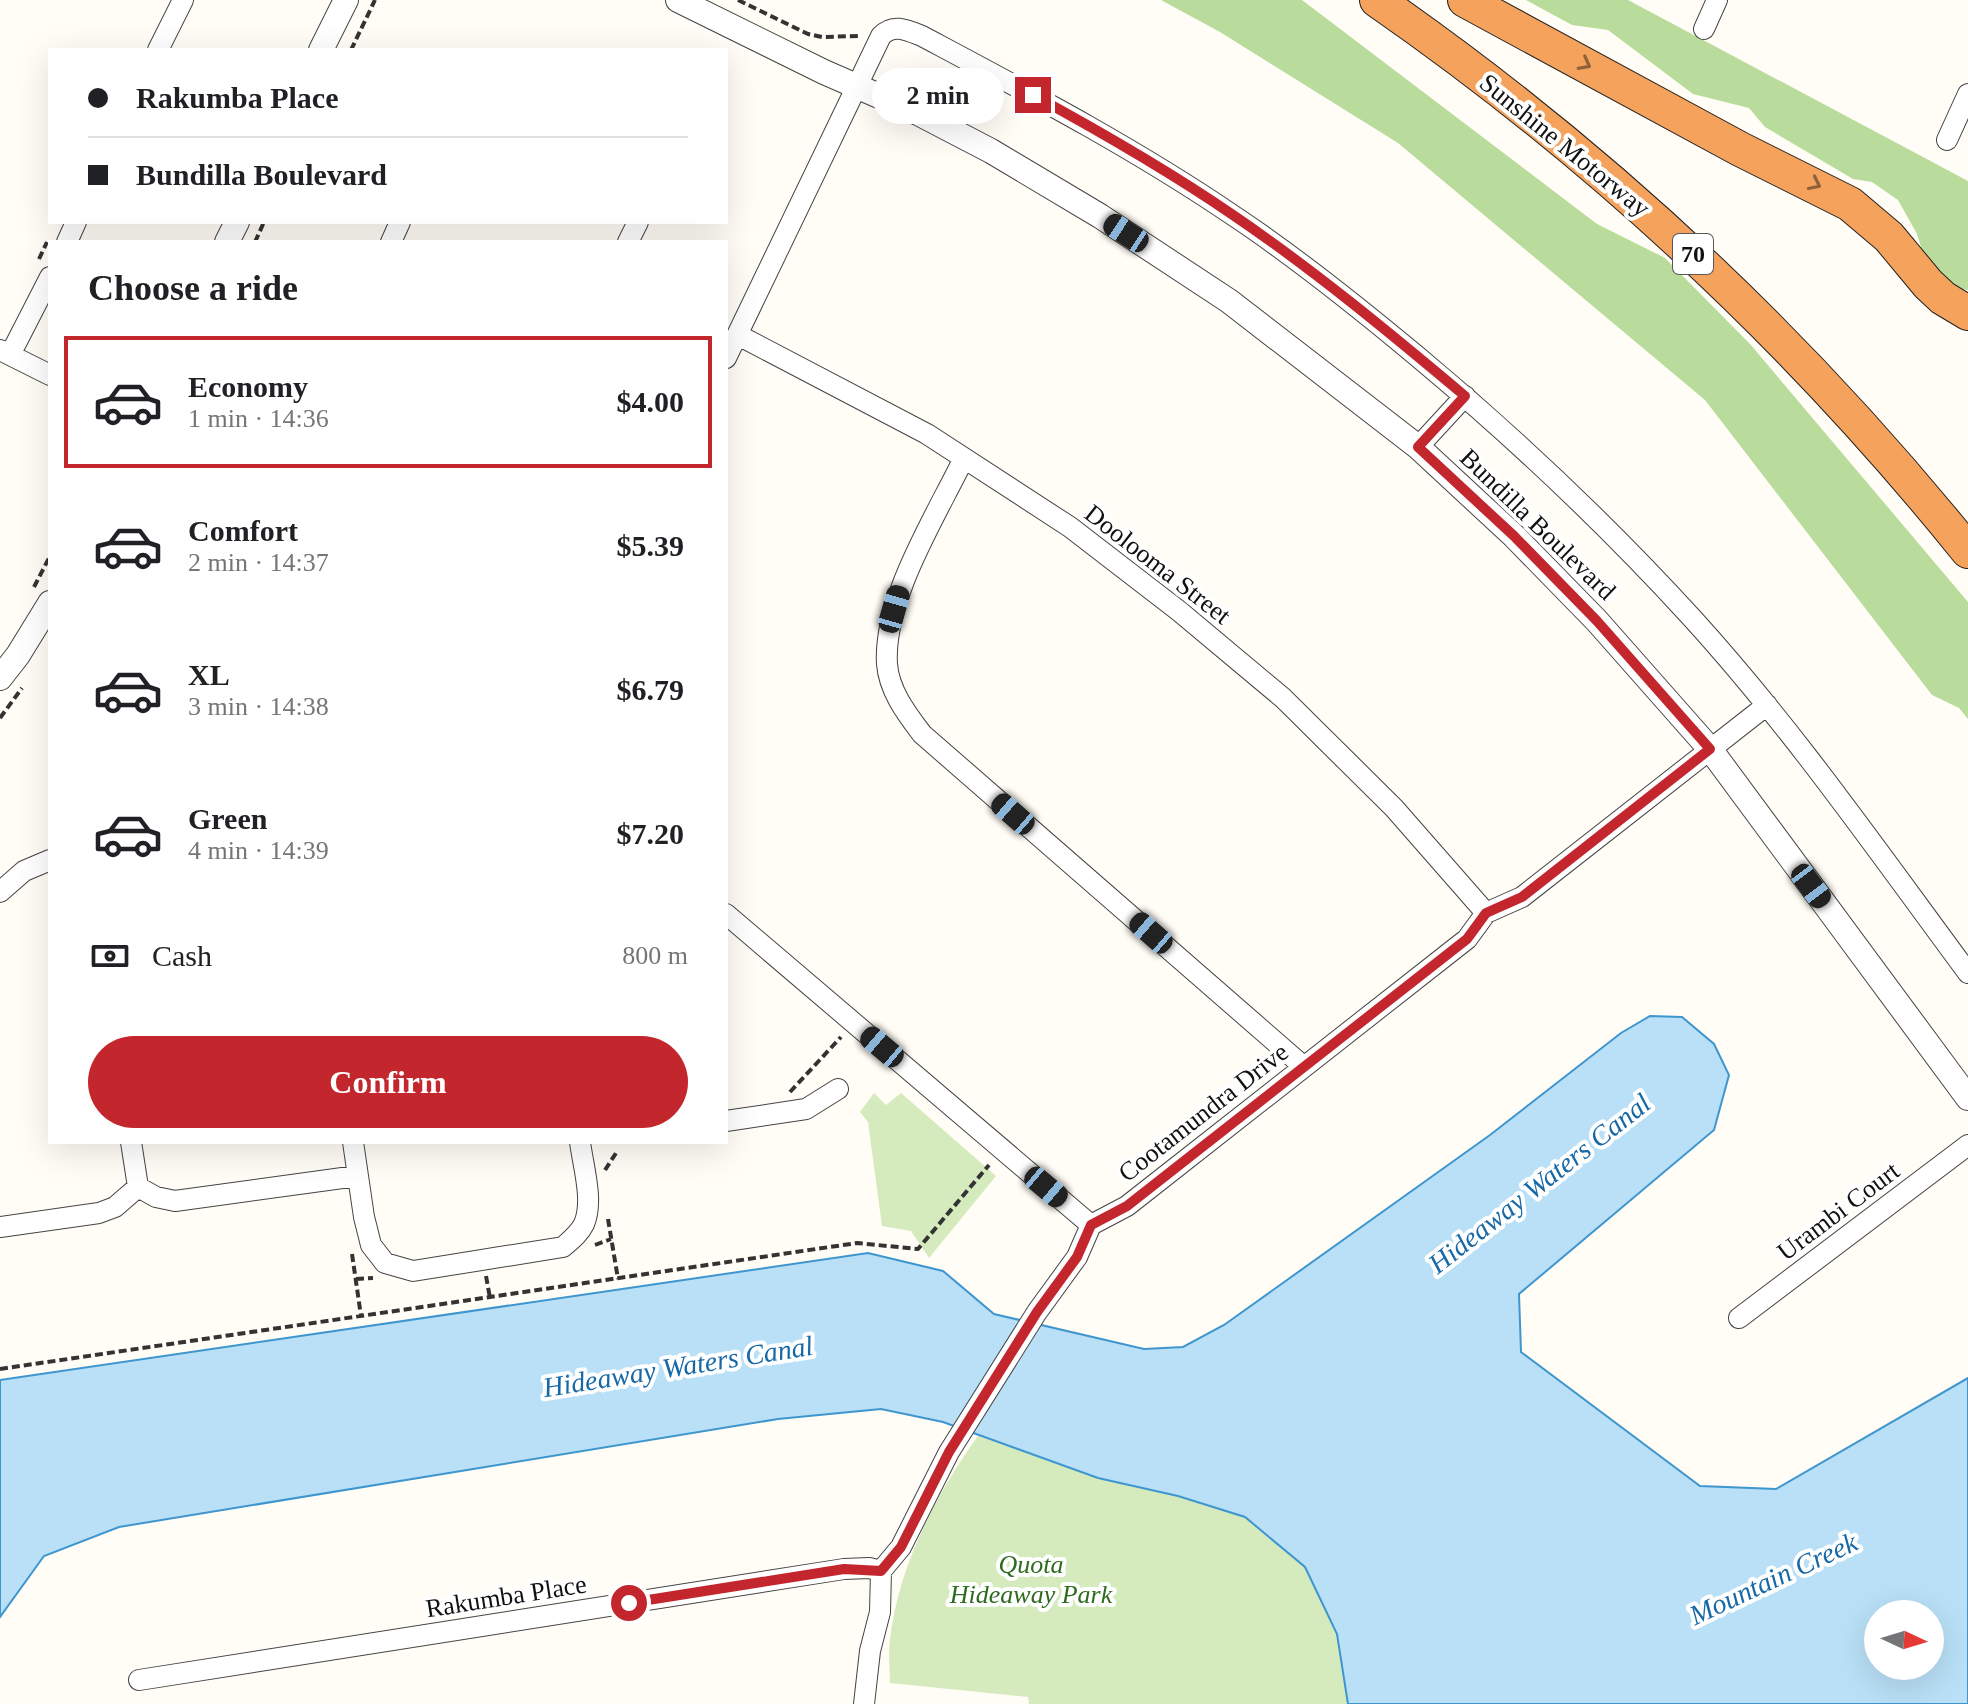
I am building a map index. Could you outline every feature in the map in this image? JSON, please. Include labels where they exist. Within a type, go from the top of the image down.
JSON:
[{"type":"highway","name":"Sunshine Motorway","points":[[1377,0],[1533,116],[1673,235],[1777,334],[1864,428],[1968,551]]},
{"type":"highway","points":[[1465,0],[1740,149],[1850,204],[1889,237],[1943,298],[1968,313]]},
{"type":"street","points":[[159,48],[183,0]]},
{"type":"street","points":[[322,48],[346,0]]},
{"type":"street","name":"Bundilla Boulevard","points":[[678,0],[918,113],[991,151],[1100,216],[1229,301],[1418,447],[1514,536],[1597,621],[1710,749],[1968,1098]]},
{"type":"street","points":[[1704,29],[1717,0]]},
{"type":"street","name":"Bundilla Boulevard","points":[[856,86],[887,29],[908,30],[922,36],[1088,125],[1232,214],[1358,307],[1465,396],[1579,500],[1692,618],[1767,705],[1968,973]]},
{"type":"street","points":[[728,354],[856,86]]},
{"type":"street","points":[[1947,140],[1968,94]]},
{"type":"street","points":[[48,280],[5,352],[48,374]]},
{"type":"street","name":"Doolooma Street","points":[[738,335],[927,434],[1070,527],[1179,611],[1283,698],[1394,808],[1486,913]]},
{"type":"street","points":[[1418,447],[1465,396]]},
{"type":"street","points":[[964,458],[898,592],[889,625],[887,666],[900,705],[922,734],[1303,1066]]},
{"type":"street","points":[[0,678],[48,606]]},
{"type":"street","name":"Cootamundra Drive","points":[[1091,1225],[1127,1206],[1467,939],[1486,913],[1522,897],[1767,705]]},
{"type":"street","points":[[0,892],[24,871],[48,861]]},
{"type":"street","points":[[728,916],[1091,1225],[1077,1257],[1037,1312],[949,1452],[901,1547],[881,1571],[880,1612],[870,1651],[864,1704]]},
{"type":"street","points":[[728,1121],[806,1109],[838,1089]]},
{"type":"street","points":[[131,1144],[138,1187]]},
{"type":"street","points":[[353,1144],[371,1245],[385,1263],[401,1270],[427,1269],[563,1247],[585,1222],[588,1203],[585,1144]]},
{"type":"street","name":"Urambi Court","points":[[1739,1318],[1968,1145]]},
{"type":"street","points":[[138,1187],[156,1197],[175,1201],[357,1176]]},
{"type":"street","points":[[0,1227],[99,1213],[115,1207],[138,1187]]},
{"type":"street","name":"Rakumba Place","points":[[139,1680],[844,1569],[881,1571]]},
{"type":"path","points":[[352,48],[375,0]]},
{"type":"path","points":[[738,0],[808,34],[863,37]]},
{"type":"path","points":[[783,1096],[795,1088],[842,1037]]},
{"type":"path","points":[[603,1180],[607,1165],[618,1150]]},
{"type":"path","points":[[0,1369],[857,1243],[918,1249],[1002,1150]]},
{"type":"path","points":[[607,1210],[618,1279]]},
{"type":"path","points":[[351,1247],[361,1316]]},
{"type":"green space","points":[[1161,0],[1302,0],[1597,224],[1665,258],[1750,344],[1968,602],[1968,719],[1959,708],[1932,695],[1705,400],[1398,143],[1220,32]]},
{"type":"green space","points":[[1526,0],[1628,0],[1968,181],[1968,290],[1956,288],[1925,260],[1917,234],[1898,200],[1872,182],[1853,179],[1765,127],[1749,108],[1693,94],[1608,30],[1572,25]]},
{"type":"green space","points":[[874,1093],[886,1105],[901,1093],[996,1176],[929,1258],[911,1231],[882,1226],[868,1122],[860,1112]]},
{"type":"green space","name":"Quota Hideaway Park","points":[[978,1436],[1098,1478],[1178,1496],[1244,1517],[1305,1567],[1337,1634],[1348,1704],[1029,1704],[1028,1697],[890,1683],[889,1645],[894,1613],[910,1559],[934,1507]]},
{"type":"water","points":[[1650,1016],[1682,1017],[1714,1044],[1729,1075],[1714,1130],[1519,1294],[1521,1352],[1700,1486],[1776,1489],[1968,1378],[1968,1704],[1348,1704],[1337,1634],[1305,1567],[1245,1517],[1178,1496],[1098,1478],[943,1422],[881,1409],[778,1419],[119,1527],[44,1556],[0,1617],[0,1380],[868,1253],[943,1271],[994,1314],[1144,1349],[1183,1347],[1224,1325],[1490,1135],[1621,1033]]},
{"type":"route","points":[[629,1603],[844,1569],[881,1571],[901,1547],[949,1452],[1037,1312],[1077,1257],[1091,1225],[1127,1206],[1467,939],[1486,913],[1522,897],[1710,749],[1597,621],[1514,536],[1418,447],[1465,396],[1358,307],[1232,214],[1088,125],[1033,95]]},
{"type":"water label","name":"Hideaway Waters Canal","points":[[1539,1183]]},
{"type":"water label","name":"Hideaway Waters Canal","points":[[678,1366]]},
{"type":"water label","name":"Mountain Creek","points":[[1773,1578]]}]
